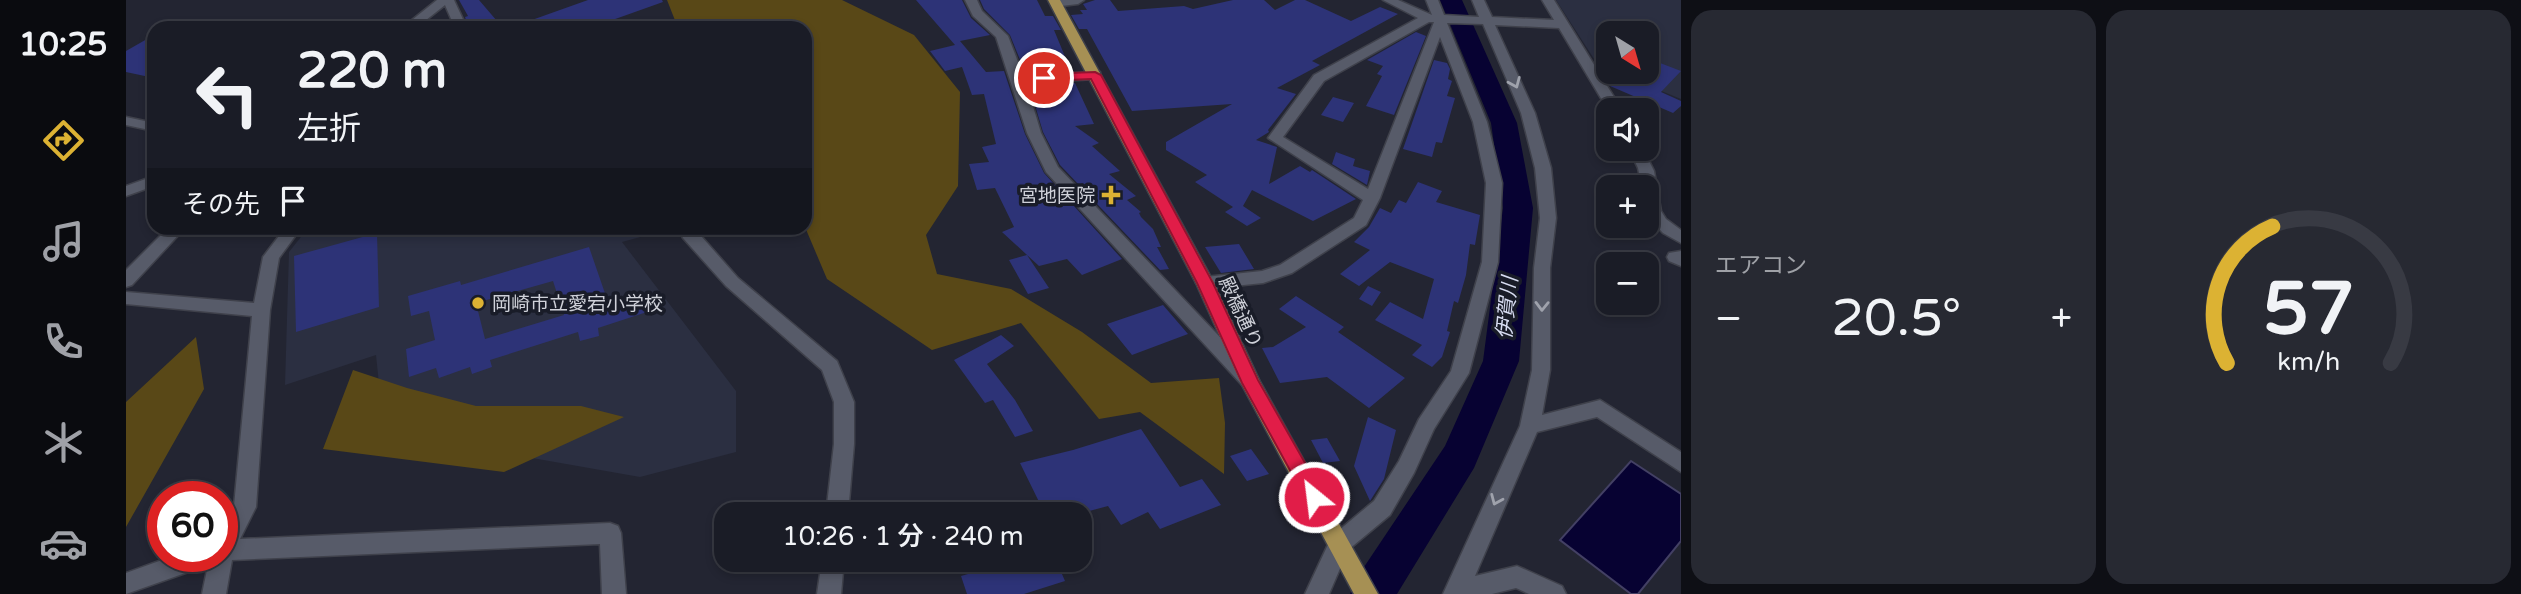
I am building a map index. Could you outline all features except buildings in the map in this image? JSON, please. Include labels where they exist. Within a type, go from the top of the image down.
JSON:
[{"type":"main road","name":"殿橋通り","points":[[1056,2],[1205,283],[1251,383],[1366,594]]},
{"type":"street","points":[[418,21],[446,0],[457,21]]},
{"type":"street","points":[[971,0],[977,13],[1002,36],[1034,133],[1051,169],[1251,383]]},
{"type":"street","points":[[1056,2],[1078,0]]},
{"type":"street","points":[[1389,0],[1436,19],[1562,24]]},
{"type":"street","points":[[1317,594],[1340,542],[1382,508],[1407,467],[1426,425],[1460,373],[1490,262],[1494,183],[1480,122],[1436,19],[1432,0]]},
{"type":"street","points":[[1456,592],[1530,426],[1541,370],[1542,268],[1548,218],[1543,168],[1528,113],[1478,0]]},
{"type":"street","points":[[1548,0],[1608,98]]},
{"type":"street","points":[[1205,283],[1263,277],[1286,269],[1360,221],[1373,198],[1436,19]]},
{"type":"street","points":[[1373,198],[1275,138],[1319,78],[1436,19]]},
{"type":"street","points":[[1018,79],[1095,75]]},
{"type":"street","points":[[126,121],[147,126]]},
{"type":"street","points":[[1642,161],[1647,173],[1650,205],[1657,221],[1681,237]]},
{"type":"street","points":[[126,191],[147,184]]},
{"type":"street","points":[[126,281],[170,235]]},
{"type":"street","points":[[238,520],[245,507],[261,310],[271,257],[288,235]]},
{"type":"street","points":[[692,235],[732,282],[830,366],[844,401],[844,444],[838,502]]},
{"type":"street","points":[[126,298],[261,310]]},
{"type":"street","points":[[1530,426],[1600,408],[1681,463]]},
{"type":"street","points":[[238,549],[610,533],[614,594]]},
{"type":"street","points":[[126,584],[159,572]]},
{"type":"street","points":[[214,594],[218,572]]},
{"type":"street","points":[[829,594],[832,572]]},
{"type":"street","points":[[1456,592],[1517,577],[1554,594]]},
{"type":"shaded area","points":[[667,0],[842,0],[914,35],[960,92],[958,186],[926,235],[937,274],[1011,289],[1082,332],[1151,383],[1219,378],[1225,423],[1224,474],[1140,412],[1099,419],[1021,323],[932,350],[827,279],[808,235],[812,235],[812,21],[675,21]]},
{"type":"shaded area","points":[[1556,0],[1681,0],[1681,99],[1644,84],[1659,84],[1659,21],[1596,21],[1596,62]]},
{"type":"shaded area","name":"岡崎市立愛宕小学校","points":[[302,235],[648,235],[622,242],[736,391],[736,452],[640,477],[384,432],[376,355],[285,385],[289,252]]},
{"type":"shaded area","points":[[196,337],[204,389],[152,481],[147,481],[147,490],[126,527],[126,402]]},
{"type":"shaded area","points":[[353,370],[407,388],[476,406],[581,406],[624,417],[504,472],[323,449]]},
{"type":"shaded area","points":[[1631,461],[1681,494],[1681,541],[1638,594],[1631,594],[1560,540]]},
{"type":"waterway","name":"伊賀川","points":[[1372,594],[1460,456],[1501,361],[1518,208],[1504,123],[1451,0]]},
{"type":"place","name":"宮地医院","points":[[1111,195]]},
{"type":"place","name":"岡崎市立愛宕小学校","points":[[478,303]]},
{"type":"route","points":[[1044,78],[1095,75],[1205,283],[1251,383],[1314,497]]}]
